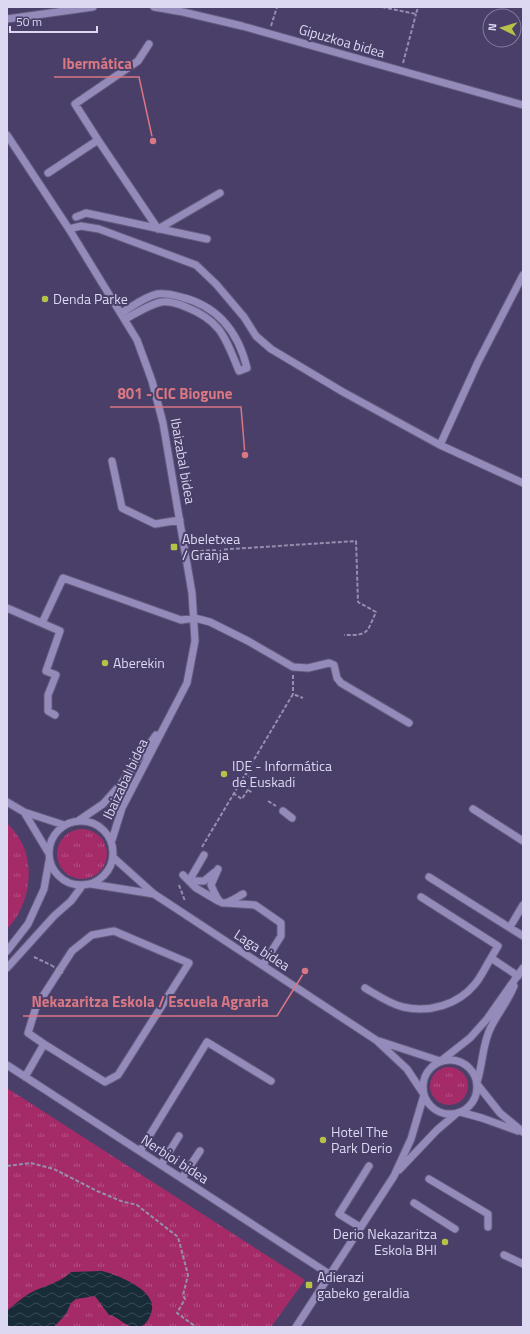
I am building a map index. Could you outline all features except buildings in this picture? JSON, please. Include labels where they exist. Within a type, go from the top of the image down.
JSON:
[{"type":"street","points":[[7,19],[93,7]]},
{"type":"street","name":"Gipuzkoa bidea","points":[[154,7],[183,12],[242,26],[523,105]]},
{"type":"street","points":[[149,44],[138,62],[75,104],[158,229]]},
{"type":"street","name":"Ibaizabal bidea","points":[[7,134],[69,229],[137,340],[152,381],[163,423],[195,618],[195,641],[187,683],[122,808],[112,840]]},
{"type":"street","points":[[48,172],[98,140]]},
{"type":"street","points":[[158,229],[220,193]]},
{"type":"street","points":[[76,217],[86,213],[207,239]]},
{"type":"street","points":[[69,229],[81,226],[99,229],[196,265],[216,284],[244,317],[256,336],[271,349],[343,392],[440,445],[523,483]]},
{"type":"street","points":[[440,445],[478,362],[523,275]]},
{"type":"street","points":[[157,294],[190,299],[210,308],[223,318],[243,352],[247,368],[239,371],[225,337],[212,321],[196,311],[179,304],[163,302],[123,316],[144,299],[157,294]]},
{"type":"street","points":[[112,462],[122,508],[155,524],[180,520]]},
{"type":"street","points":[[42,623],[63,578],[181,620],[195,618],[210,622],[248,641],[293,667],[308,668],[329,663],[334,665],[337,678],[341,683],[409,723]]},
{"type":"street","points":[[7,608],[60,631],[46,671],[56,675],[48,695],[48,711],[55,715]]},
{"type":"street","name":"Ibaizabal bidea","points":[[77,821],[103,804],[120,785],[175,708]]},
{"type":"street","points":[[7,802],[24,812],[64,826]]},
{"type":"street","points":[[473,809],[523,841]]},
{"type":"street","points":[[283,811],[292,818]]},
{"type":"street","points":[[24,812],[48,852]]},
{"type":"street","points":[[77,821],[96,825],[112,840],[114,849],[114,858],[106,874],[91,884],[82,886],[69,884],[58,877],[52,870],[48,852],[50,842],[55,833],[64,826],[77,821]]},
{"type":"street","points":[[190,881],[202,854]]},
{"type":"street","name":"Laga bidea","points":[[114,858],[154,894],[376,1040],[407,1069],[424,1094]]},
{"type":"street","points":[[7,951],[28,924],[44,889],[49,860]]},
{"type":"street","points":[[190,881],[204,881],[218,869],[211,886],[218,901]]},
{"type":"street","points":[[183,875],[196,888],[221,903],[255,905],[281,923],[281,936],[263,966]]},
{"type":"street","points":[[429,877],[523,936]]},
{"type":"street","name":"Laga bidea","points":[[91,884],[154,894]]},
{"type":"street","points":[[7,968],[10,961],[54,916],[71,901],[82,886]]},
{"type":"street","points":[[226,903],[243,894]]},
{"type":"street","points":[[365,988],[402,1007],[422,1009],[442,1007],[460,998],[475,984],[498,946],[421,898]]},
{"type":"street","points":[[510,927],[523,905]]},
{"type":"street","points":[[114,931],[189,963],[118,1075],[105,1082],[44,1044],[28,1033],[36,1007],[72,951],[92,935],[114,931]]},
{"type":"street","points":[[491,958],[518,976]]},
{"type":"street","points":[[523,968],[487,1019],[470,1038],[441,1061],[432,1066],[426,1074],[423,1084],[424,1094],[429,1104],[437,1111],[447,1114],[458,1113],[482,1118],[523,1133]]},
{"type":"street","points":[[296,1327],[394,1176],[426,1141],[473,1101],[481,1070],[484,1047],[490,1028],[510,998],[518,976]]},
{"type":"street","name":"Laga bidea","points":[[376,1040],[441,1061]]},
{"type":"street","points":[[140,1151],[207,1042],[271,1081]]},
{"type":"street","points":[[25,1077],[44,1044]]},
{"type":"street","points":[[441,1061],[452,1059],[462,1062],[470,1068],[477,1083],[500,1113],[523,1133]]},
{"type":"street","name":"Nerbioi bidea","points":[[7,1065],[329,1274]]},
{"type":"street","points":[[394,1176],[411,1139],[424,1094]]},
{"type":"street","points":[[161,1165],[178,1136]]},
{"type":"street","points":[[182,1178],[200,1151]]},
{"type":"street","points":[[360,1227],[339,1214],[369,1166]]},
{"type":"street","points":[[429,1179],[488,1214],[488,1227]]},
{"type":"street","points":[[414,1203],[456,1229]]},
{"type":"street","points":[[504,1254],[523,1264]]},
{"type":"path","points":[[382,7],[416,14]]},
{"type":"path","points":[[401,71],[418,7]]},
{"type":"path","points":[[200,551],[356,541],[358,602],[376,612],[367,632],[361,635],[344,635]]},
{"type":"path","points":[[202,854],[233,793],[246,774],[293,694],[292,673]]},
{"type":"path","points":[[293,694],[303,698]]},
{"type":"path","points":[[233,793],[242,799],[254,780],[246,774]]},
{"type":"path","points":[[248,790],[253,793]]},
{"type":"path","points":[[179,884],[185,901]]},
{"type":"path","points":[[34,957],[51,965],[63,973]]},
{"type":"path","points":[[7,1166],[31,1163],[54,1169],[97,1191],[121,1201],[137,1205],[178,1236],[188,1274],[183,1295],[185,1299],[177,1314],[196,1327]]},
{"type":"green space","points":[[7,824],[14,830],[23,846],[29,871],[26,896],[15,919],[7,929]]},
{"type":"green space","points":[[82,829],[91,831],[102,840],[107,854],[105,863],[96,874],[82,879],[73,877],[62,868],[57,854],[59,845],[68,834]]},
{"type":"green space","points":[[449,1067],[459,1070],[465,1076],[468,1086],[465,1096],[459,1102],[449,1105],[439,1102],[433,1096],[430,1086],[433,1076],[439,1070]]},
{"type":"green space","points":[[7,1088],[305,1280],[271,1327],[7,1327]]},
{"type":"water","points":[[102,1271],[118,1276],[145,1292],[150,1299],[152,1307],[150,1316],[143,1325],[139,1327],[129,1326],[116,1317],[109,1315],[95,1296],[76,1299],[71,1303],[66,1314],[54,1327],[7,1327],[7,1311],[22,1298],[32,1292],[58,1281],[71,1272]]},
{"type":"place","name":"Ibermática","points":[[153,141]]},
{"type":"place","name":"Denda Parke","points":[[45,299]]},
{"type":"place","name":"801 - CIC Biogune","points":[[245,455]]},
{"type":"place","name":"Abeletxea / Granja","points":[[174,547]]},
{"type":"place","name":"Aberekin","points":[[105,663]]},
{"type":"place","name":"IDE - Informática de Euskadi","points":[[224,774]]},
{"type":"place","name":"Nekazaritza Eskola / Escuela Agraria","points":[[305,971]]},
{"type":"place","name":"Hotel The Park Derio","points":[[323,1140]]},
{"type":"place","name":"Derio Nekazaritza Eskola BHI","points":[[445,1242]]},
{"type":"place","name":"Adierazi gabeko geraldia","points":[[309,1285]]}]
